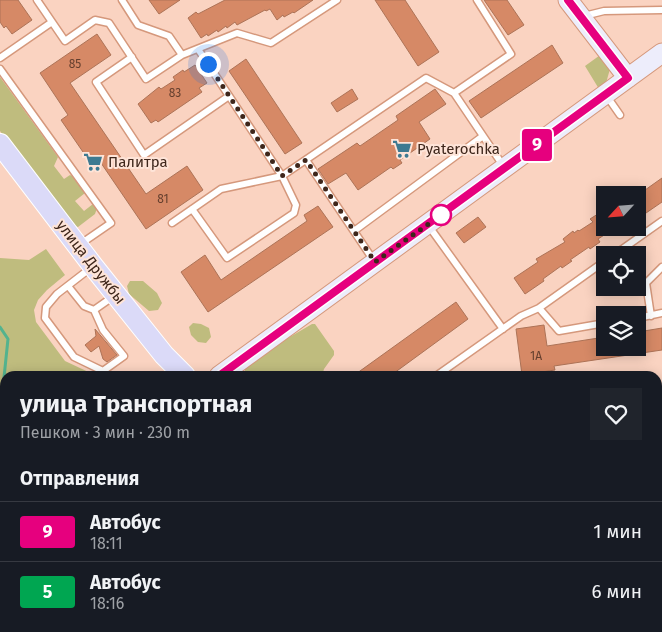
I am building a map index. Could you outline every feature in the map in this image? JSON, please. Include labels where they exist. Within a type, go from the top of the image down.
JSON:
[{"type":"main road","points":[[568,0],[628,78]]},
{"type":"main road","points":[[229,371],[662,53]]},
{"type":"main road","name":"улица Дружбы","points":[[0,144],[115,294],[164,355],[180,371]]},
{"type":"lane","points":[[37,0],[65,41],[95,20],[109,23],[146,79],[182,55],[237,33],[271,43],[337,0]]},
{"type":"lane","points":[[122,0],[138,25],[169,36],[182,55]]},
{"type":"lane","points":[[454,93],[510,54],[477,0]]},
{"type":"lane","points":[[580,17],[604,11],[662,10]]},
{"type":"lane","points":[[0,58],[52,22]]},
{"type":"lane","points":[[192,209],[227,258],[294,213],[296,205],[282,176],[198,49]]},
{"type":"lane","points":[[132,57],[96,82],[144,155],[229,96]]},
{"type":"lane","points":[[0,69],[111,223],[78,245]]},
{"type":"lane","points":[[172,223],[221,189],[282,176],[426,78],[454,93],[504,168]]},
{"type":"lane","points":[[606,94],[620,115]]},
{"type":"lane","points":[[354,231],[483,136]]},
{"type":"lane","points":[[306,160],[375,262]]},
{"type":"lane","points":[[627,246],[662,221]]},
{"type":"lane","points":[[428,224],[503,329]]},
{"type":"lane","points":[[68,286],[84,306],[94,310],[103,330],[124,356],[103,371],[74,357],[45,318],[46,307],[57,294],[93,266]]},
{"type":"lane","points":[[443,371],[521,316],[539,308],[596,267]]},
{"type":"lane","points":[[651,316],[646,283],[662,267]]},
{"type":"lane","points":[[94,310],[115,294]]},
{"type":"lane","points":[[539,308],[559,331],[596,325]]},
{"type":"lane","points":[[646,317],[662,313]]},
{"type":"shaded area","points":[[603,53],[610,69],[606,83],[599,89],[585,66]]},
{"type":"shaded area","points":[[0,77],[58,157],[54,166],[64,179],[70,175],[74,177],[85,193],[75,201],[84,211],[93,204],[97,208],[95,214],[78,227],[71,225],[0,131]]},
{"type":"shaded area","points":[[46,249],[65,275],[38,300],[34,310],[36,322],[65,361],[86,371],[0,371],[0,258],[29,260]]},
{"type":"shaded area","points":[[130,281],[143,281],[157,293],[162,303],[158,310],[149,311],[129,294],[127,286]]},
{"type":"shaded area","points":[[193,323],[209,328],[211,337],[206,343],[198,342],[191,335],[189,327]]},
{"type":"shaded area","points":[[315,324],[334,351],[334,355],[323,371],[245,371],[245,367],[271,348]]},
{"type":"building","points":[[0,0],[18,0],[32,20],[12,34],[0,22]]},
{"type":"building","points":[[149,0],[180,0],[159,14]]},
{"type":"building","points":[[225,0],[313,0],[294,13],[284,17],[283,15],[277,20],[270,9],[265,10],[237,25],[235,22],[227,28],[226,26],[218,32],[217,30],[201,38],[188,18],[196,12],[198,14]]},
{"type":"building","points":[[375,0],[405,0],[439,52],[418,66]]},
{"type":"building","points":[[484,0],[507,0],[524,25],[508,35]]},
{"type":"building","points":[[97,34],[111,55],[70,83],[146,194],[187,166],[203,190],[146,229],[101,163],[94,168],[61,120],[68,115],[40,73]]},
{"type":"building","points":[[552,45],[563,63],[481,118],[469,101]]},
{"type":"building","points":[[246,59],[302,143],[285,154],[229,71]]},
{"type":"building","points":[[195,65],[207,83],[199,88],[202,92],[158,122],[156,120],[151,123],[138,104],[159,87],[161,89],[175,80],[173,77],[183,70],[184,72]]},
{"type":"building","points":[[352,89],[358,99],[337,112],[331,103]]},
{"type":"building","points":[[435,89],[446,104],[419,122],[430,139],[400,160],[402,163],[393,169],[391,167],[358,190],[346,173],[328,184],[318,169],[357,143],[360,146],[398,120],[396,116]]},
{"type":"building","points":[[662,178],[662,202],[646,213],[646,189]]},
{"type":"building","points":[[318,206],[333,227],[208,312],[181,272],[205,255],[221,280],[307,221],[304,215]]},
{"type":"building","points":[[596,215],[596,236],[603,236],[598,239],[600,242],[570,260],[572,261],[562,268],[561,266],[525,294],[514,278],[538,262],[536,259],[565,242],[563,239],[573,231],[574,233],[579,231],[593,222],[590,219]]},
{"type":"building","points":[[478,217],[486,227],[464,243],[456,233]]},
{"type":"building","points":[[456,302],[468,319],[397,371],[360,371]]},
{"type":"building","points":[[544,325],[547,346],[596,338],[596,356],[622,356],[554,366],[555,370],[548,371],[521,371],[516,329]]},
{"type":"building","points":[[662,328],[662,350],[646,352],[646,331]]},
{"type":"building","points":[[95,329],[117,355],[107,362],[103,359],[99,346],[91,352],[85,345],[96,336]]},
{"type":"waterway","points":[[0,327],[8,339],[5,371]]},
{"type":"bus line","name":"9","points":[[226,371],[628,78],[568,0]]},
{"type":"place","name":"Pyaterochka","points":[[402,149]]},
{"type":"place","name":"Палитра","points":[[93,162]]},
{"type":"route","points":[[208,64],[282,176],[306,160],[375,262],[441,215]]}]
